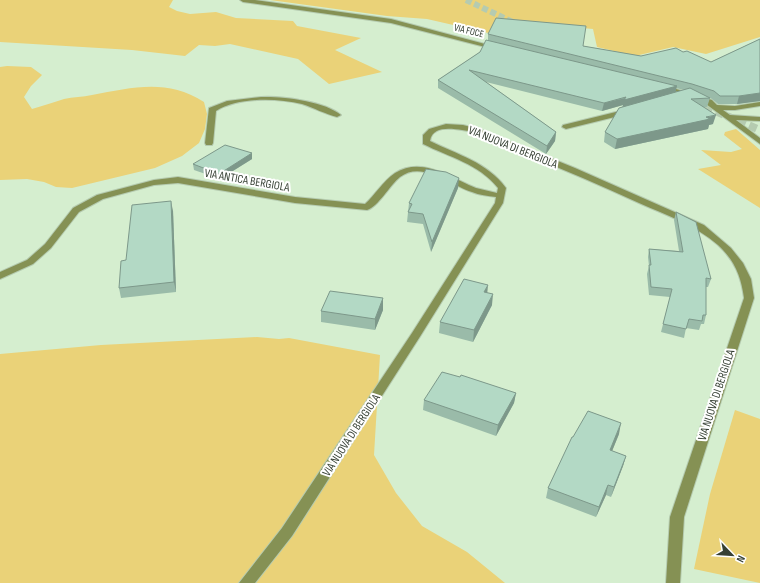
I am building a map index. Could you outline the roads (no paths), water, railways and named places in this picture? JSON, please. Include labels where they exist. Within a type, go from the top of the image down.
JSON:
[{"type":"street","name":"VIA FOCE","points":[[243,0],[390,21],[501,49]]},
{"type":"street","points":[[658,86],[688,94],[709,102],[760,142]]},
{"type":"street","points":[[675,99],[688,94]]},
{"type":"street","points":[[209,143],[212,110],[222,104],[236,101],[272,99],[290,100],[314,106],[337,115]]},
{"type":"street","points":[[716,107],[735,108],[760,104]]},
{"type":"street","points":[[566,127],[639,108]]},
{"type":"street","points":[[729,117],[760,120]]},
{"type":"street","name":"VIA NUOVA DI BERGIOLA","points":[[246,583],[291,525],[420,328],[492,215],[501,196],[502,188],[491,174],[476,165],[426,142],[428,133],[441,127],[459,126],[468,128],[572,170],[701,228],[719,240],[740,266],[746,279],[749,298],[677,517],[673,583]]},
{"type":"street","name":"VIA ANTICA BERGIOLA","points":[[0,276],[30,262],[48,246],[76,210],[100,197],[154,183],[178,180],[294,200],[367,207],[398,175],[407,170],[427,170],[475,190],[501,196]]},
{"type":"tunnel","points":[[466,0],[517,24]]},
{"type":"tunnel","points":[[694,102],[760,130]]}]
